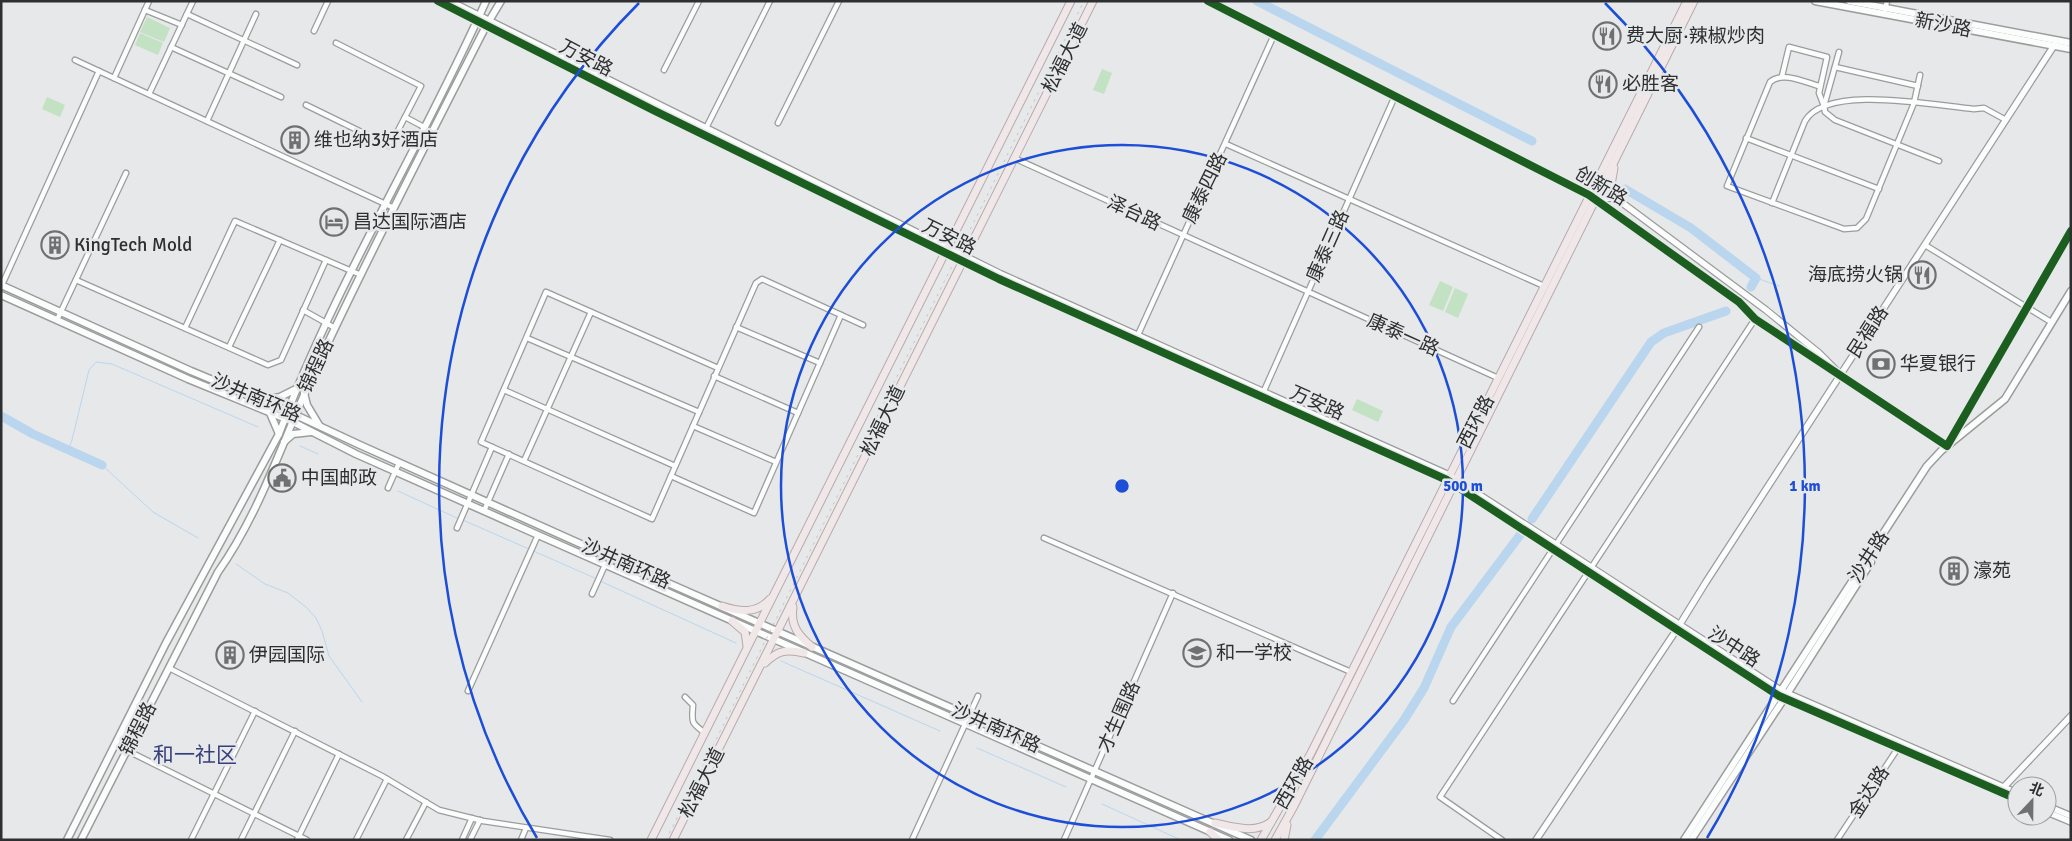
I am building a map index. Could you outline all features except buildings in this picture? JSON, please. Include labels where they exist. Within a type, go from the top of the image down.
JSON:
[{"type":"main road","name":"锦程路","points":[[81,840],[218,572],[233,551],[284,442],[288,420],[287,410],[326,323],[486,1]]},
{"type":"main road","name":"锦程路","points":[[67,840],[166,643],[279,434],[294,414],[334,328],[394,208],[487,23],[501,1]]},
{"type":"main road","name":"松福大道","points":[[651,840],[1071,1]]},
{"type":"main road","name":"松福大道","points":[[673,840],[779,632],[1093,1]]},
{"type":"main road","name":"西环路","points":[[1261,840],[1311,753],[1687,1]]},
{"type":"main road","name":"西环路","points":[[1275,840],[1289,817],[1694,1]]},
{"type":"main road","name":"新沙路","points":[[1815,1],[1886,8]]},
{"type":"main road","name":"新沙路","points":[[1849,1],[2055,43],[2071,43]]},
{"type":"main road","name":"新沙路","points":[[2055,43],[2071,50]]},
{"type":"main road","points":[[1613,165],[1615,170],[1611,185],[1614,197]]},
{"type":"main road","name":"沙井南环路","points":[[2,286],[192,371],[287,410],[399,463],[1094,772],[1252,840]]},
{"type":"main road","name":"沙井路","points":[[1691,840],[1927,466],[1947,446],[2005,399],[2071,290]]},
{"type":"main road","name":"沙井南环路","points":[[1,295],[188,379],[288,420],[484,511],[1229,840]]},
{"type":"main road","name":"沙井路","points":[[1684,840],[1783,695],[1930,468],[1943,454],[2008,401],[2071,297]]},
{"type":"main road","points":[[262,400],[280,397],[297,388]]},
{"type":"main road","points":[[304,393],[311,414],[320,426]]},
{"type":"main road","points":[[270,413],[279,434]]},
{"type":"main road","points":[[284,442],[293,434],[312,432]]},
{"type":"main road","points":[[722,606],[740,611],[755,609],[763,605],[777,590]]},
{"type":"main road","points":[[794,601],[793,624],[802,639],[812,647]]},
{"type":"main road","points":[[732,621],[740,626],[746,636],[747,646],[744,655]]},
{"type":"main road","points":[[759,671],[768,660],[779,652],[787,650],[804,653]]},
{"type":"main road","points":[[112,752],[124,758]]},
{"type":"main road","points":[[1284,840],[1289,817]]},
{"type":"main road","points":[[1215,824],[1251,829],[1263,826],[1273,820]]},
{"type":"main road","points":[[1210,832],[1219,840]]},
{"type":"street","points":[[114,78],[149,1]]},
{"type":"street","points":[[149,94],[193,1]]},
{"type":"street","points":[[314,31],[328,1]]},
{"type":"street","name":"万安路","points":[[438,1],[487,23],[945,251],[1448,477],[1455,482]]},
{"type":"street","name":"万安路","points":[[450,1],[478,19]]},
{"type":"street","points":[[664,70],[699,1]]},
{"type":"street","points":[[704,132],[770,1]]},
{"type":"street","points":[[778,123],[839,1]]},
{"type":"street","name":"创新路","points":[[1208,1],[1590,195],[1739,302],[1755,319],[1947,446]]},
{"type":"street","points":[[145,10],[182,25]]},
{"type":"street","points":[[187,14],[297,65]]},
{"type":"street","points":[[207,121],[256,14]]},
{"type":"street","name":"康泰四路","points":[[1137,338],[1274,35]]},
{"type":"street","points":[[306,105],[390,146],[421,86],[336,43]]},
{"type":"street","name":"民福路","points":[[1536,840],[1678,627],[2055,43]]},
{"type":"street","points":[[171,47],[281,97]]},
{"type":"street","points":[[1782,76],[1789,47],[1827,57],[1819,86],[1819,98],[1830,118],[1939,161]]},
{"type":"street","points":[[1824,106],[1839,52]]},
{"type":"street","points":[[75,60],[394,208]]},
{"type":"street","points":[[1835,66],[1918,86]]},
{"type":"street","points":[[2,286],[99,71]]},
{"type":"street","points":[[1819,86],[1782,76],[1770,82],[1727,186],[1844,229],[1853,230],[1864,223],[1914,103],[1920,75]]},
{"type":"street","name":"康泰三路","points":[[1262,394],[1395,96]]},
{"type":"street","points":[[1772,202],[1790,155],[1808,116],[1824,106],[1850,100],[1873,98],[1974,109],[1984,108],[2006,120]]},
{"type":"street","points":[[405,117],[424,126]]},
{"type":"street","points":[[1746,138],[1879,188]]},
{"type":"street","points":[[1226,144],[1544,286]]},
{"type":"street","name":"泽台路","points":[[1014,158],[1308,292]]},
{"type":"street","points":[[57,320],[126,173]]},
{"type":"street","name":"创新路","points":[[1596,199],[1610,198],[1621,202],[1819,352],[1840,376]]},
{"type":"street","points":[[185,328],[235,221],[361,276]]},
{"type":"street","points":[[1947,446],[2071,231]]},
{"type":"street","points":[[229,348],[280,240]]},
{"type":"street","points":[[1925,245],[2051,322]]},
{"type":"street","points":[[76,280],[268,365],[281,360],[326,260]]},
{"type":"street","points":[[718,368],[546,292],[481,442],[652,519],[756,283],[762,279],[864,325]]},
{"type":"street","name":"康泰一路","points":[[1308,292],[1498,378]]},
{"type":"street","points":[[302,310],[334,328]]},
{"type":"street","points":[[524,462],[591,312]]},
{"type":"street","points":[[671,476],[754,513],[841,315]]},
{"type":"street","points":[[1502,840],[1440,797],[1755,319]]},
{"type":"street","points":[[736,327],[820,364]]},
{"type":"street","points":[[1453,701],[1699,327]]},
{"type":"street","points":[[526,338],[699,412]]},
{"type":"street","points":[[714,376],[798,413]]},
{"type":"street","points":[[504,390],[675,466]]},
{"type":"street","points":[[693,426],[776,462]]},
{"type":"street","points":[[457,528],[492,447]]},
{"type":"street","points":[[484,511],[509,454]]},
{"type":"street","points":[[388,488],[399,463]]},
{"type":"street","name":"沙中路","points":[[1455,482],[1783,695],[2007,793]]},
{"type":"street","points":[[468,690],[538,535]]},
{"type":"street","points":[[1044,538],[1174,593],[1351,672]]},
{"type":"street","points":[[592,594],[605,564]]},
{"type":"street","name":"才生围路","points":[[1064,840],[1174,593]]},
{"type":"street","points":[[169,668],[387,778],[439,810],[480,820],[575,838],[610,840]]},
{"type":"street","points":[[912,840],[978,696]]},
{"type":"street","points":[[685,697],[693,705],[691,720],[694,725],[705,733]]},
{"type":"street","points":[[191,840],[255,711]]},
{"type":"street","points":[[2001,790],[2071,716]]},
{"type":"street","points":[[241,840],[295,731]]},
{"type":"street","name":"金达路","points":[[1837,840],[1899,746]]},
{"type":"street","points":[[128,751],[254,814],[297,838],[307,840]]},
{"type":"street","points":[[297,838],[339,754]]},
{"type":"street","points":[[356,840],[387,778]]},
{"type":"street","name":"沙中路","points":[[2001,790],[2007,791]]},
{"type":"street","points":[[406,840],[426,802]]},
{"type":"street","points":[[2057,810],[2071,816]]},
{"type":"street","points":[[2057,816],[2071,822]]},
{"type":"street","points":[[462,840],[472,818]]},
{"type":"street","points":[[470,840],[480,820]]},
{"type":"street","points":[[521,840],[526,828]]},
{"type":"green space","points":[[147,17],[170,28],[164,42],[140,32]]},
{"type":"green space","points":[[140,33],[163,43],[158,55],[135,45]]},
{"type":"green space","points":[[1102,69],[1112,73],[1104,94],[1093,90]]},
{"type":"green space","points":[[47,97],[65,105],[60,117],[42,109]]},
{"type":"green space","points":[[1440,281],[1453,287],[1443,311],[1429,305]]},
{"type":"green space","points":[[1455,288],[1468,294],[1458,318],[1445,312]]},
{"type":"green space","points":[[1357,399],[1383,411],[1378,422],[1352,410]]},
{"type":"waterway","points":[[1257,1],[1532,141]]},
{"type":"waterway","points":[[1625,189],[1691,228],[1756,278],[1751,287]]},
{"type":"waterway","points":[[1756,278],[1779,286]]},
{"type":"waterway","points":[[1532,519],[1651,342],[1664,333],[1726,311]]},
{"type":"waterway","points":[[68,451],[89,370],[96,362],[112,364],[258,427]]},
{"type":"waterway","points":[[1,416],[33,434],[102,465]]},
{"type":"waterway","points":[[300,446],[318,454]]},
{"type":"waterway","points":[[102,465],[153,512],[198,538]]},
{"type":"waterway","points":[[398,491],[459,519]]},
{"type":"waterway","points":[[463,520],[597,579]]},
{"type":"waterway","points":[[1315,840],[1404,720],[1424,688],[1451,627],[1520,535]]},
{"type":"waterway","points":[[236,564],[265,584],[288,593],[307,608],[316,618],[322,631],[329,656],[362,702]]},
{"type":"waterway","points":[[600,581],[736,643]]},
{"type":"waterway","points":[[781,661],[940,731]]},
{"type":"waterway","points":[[977,748],[1066,787]]},
{"type":"waterway","points":[[1102,804],[1181,840]]},
{"type":"railway","points":[[666,840],[1084,1]]},
{"type":"cycle path","points":[[438,1],[655,111],[999,279],[1447,480],[1779,696],[2007,795]]},
{"type":"cycle path","points":[[1208,1],[1589,195],[1739,302],[1755,319],[1947,446],[2071,231]]},
{"type":"place","name":"费大厨·辣椒炒肉","points":[[1607,36]]},
{"type":"place","name":"必胜客","points":[[1603,84]]},
{"type":"place","name":"维也纳3好酒店","points":[[295,140]]},
{"type":"place","name":"昌达国际酒店","points":[[334,222]]},
{"type":"place","name":"KingTech Mold","points":[[55,245]]},
{"type":"place","name":"海底捞火锅","points":[[1922,275]]},
{"type":"place","name":"华夏银行","points":[[1881,364]]},
{"type":"place","name":"中国邮政","points":[[282,478]]},
{"type":"place","name":"濠苑","points":[[1954,571]]},
{"type":"place","name":"和一学校","points":[[1197,653]]},
{"type":"place","name":"伊园国际","points":[[230,655]]},
{"type":"district","name":"和一社区","points":[[195,755]]}]
